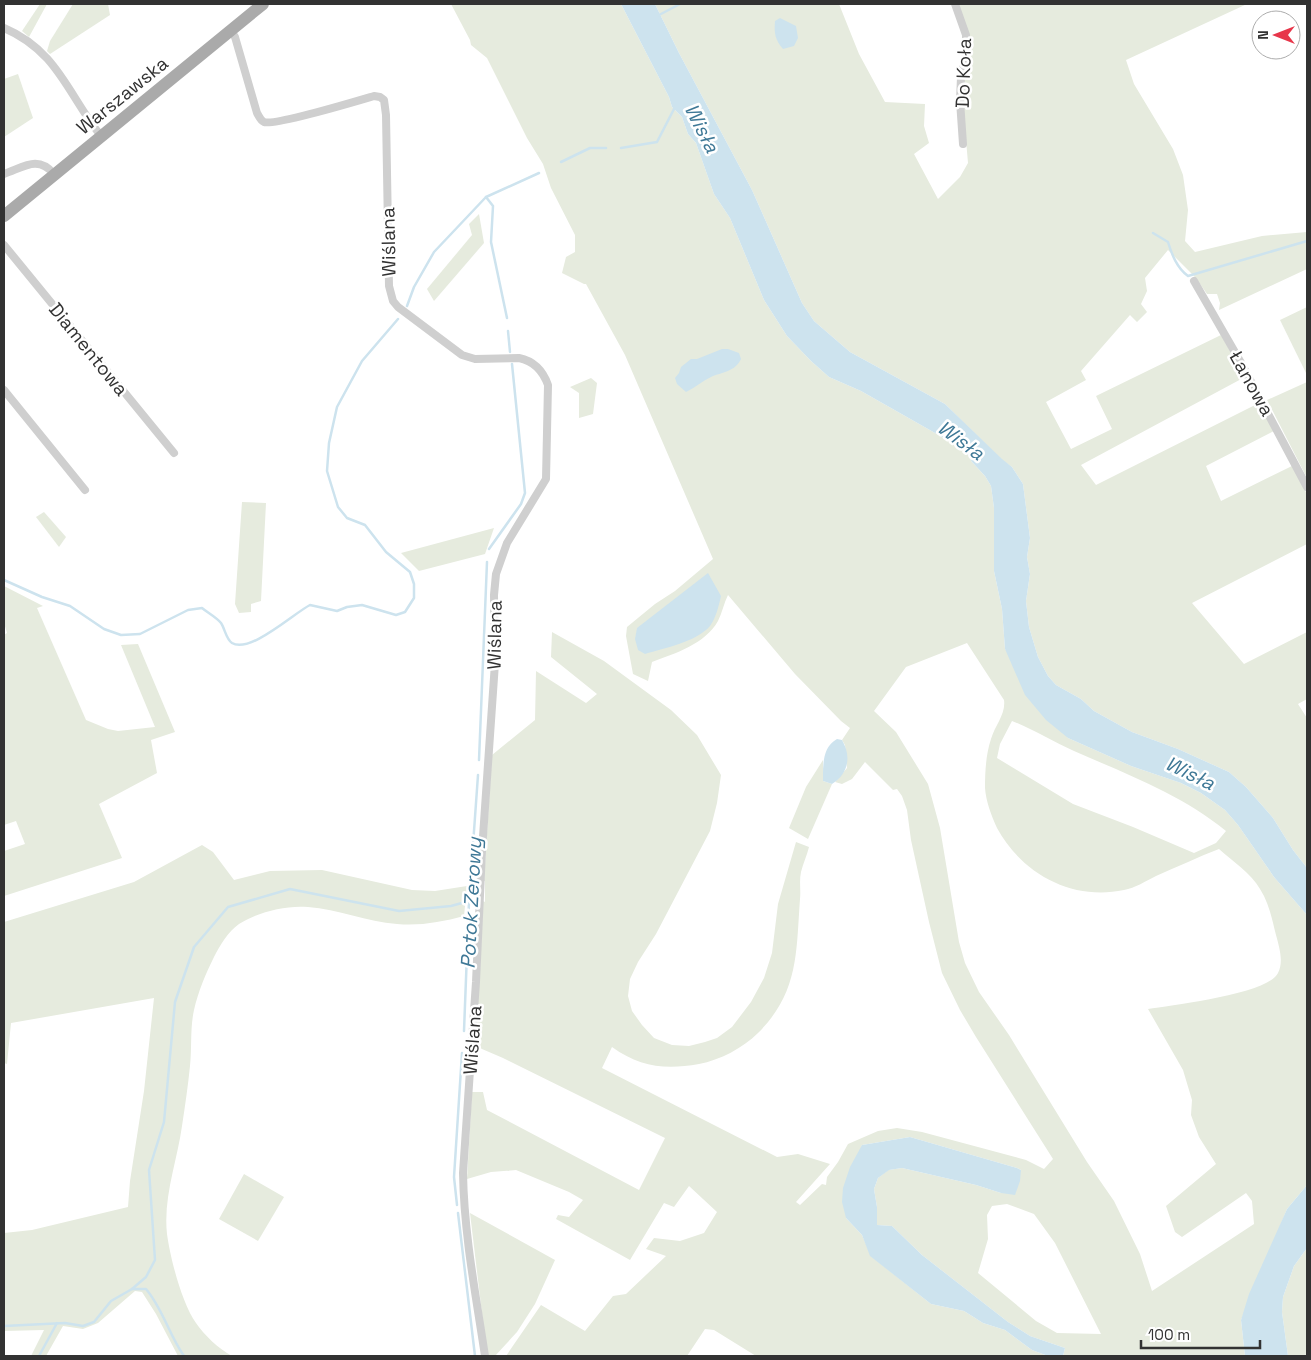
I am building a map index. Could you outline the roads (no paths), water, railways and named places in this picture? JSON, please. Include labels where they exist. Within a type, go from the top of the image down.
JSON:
[{"type":"main road","name":"Warszawska","points":[[4,216],[263,4]]},
{"type":"street","name":"Do Koła","points":[[955,4],[966,35],[966,55],[961,77],[960,101],[963,144]]},
{"type":"street","points":[[4,28],[24,39],[54,65],[101,136]]},
{"type":"street","name":"Wiślana","points":[[230,30],[235,37],[260,119],[266,123],[284,121],[374,96],[384,100],[386,116],[389,286],[393,301],[398,307],[462,355],[475,359],[524,359],[531,362],[542,372],[548,385],[546,479],[508,543],[498,564],[495,585],[495,663],[463,1173],[463,1189],[485,1356]]},
{"type":"street","points":[[4,171],[41,163],[54,174]]},
{"type":"street","name":"Diamentowa","points":[[4,245],[174,453]]},
{"type":"street","name":"Łanowa","points":[[1194,281],[1240,360],[1307,487]]},
{"type":"street","points":[[4,390],[85,490]]},
{"type":"water","name":"Wisła","points":[[621,4],[655,4],[752,190],[802,303],[814,321],[850,352],[945,404],[1012,467],[1023,484],[1030,538],[1027,557],[1030,574],[1026,601],[1029,627],[1038,657],[1048,676],[1056,685],[1081,699],[1094,711],[1132,732],[1178,749],[1229,772],[1246,787],[1273,818],[1307,868],[1307,915],[1274,877],[1238,825],[1225,810],[1201,793],[1181,783],[1131,766],[1068,738],[1046,720],[1025,695],[1005,649],[1002,609],[994,571],[994,508],[991,486],[965,450],[861,391],[829,377],[787,336],[764,300],[730,218],[714,194],[696,143],[688,134],[682,117],[672,107],[669,97]]},
{"type":"water","points":[[780,18],[796,26],[798,38],[794,46],[783,49],[778,43],[775,33],[775,21]]},
{"type":"water","points":[[722,349],[739,353],[741,359],[735,367],[715,375],[686,392],[677,384],[675,378],[681,367],[691,359],[697,359]]},
{"type":"water","points":[[708,573],[721,596],[716,615],[710,626],[704,632],[680,644],[645,654],[638,650],[635,639],[637,628]]},
{"type":"water","points":[[837,739],[842,740],[845,746],[847,765],[842,775],[832,784],[823,781],[823,763],[828,747]]},
{"type":"water","points":[[910,1137],[1021,1170],[1020,1181],[1015,1195],[902,1168],[889,1170],[878,1178],[874,1189],[877,1225],[892,1226],[922,1255],[1008,1322],[1030,1336],[1065,1348],[1063,1356],[1048,1356],[1032,1350],[1005,1330],[983,1323],[964,1311],[931,1304],[870,1256],[862,1235],[846,1218],[842,1202],[843,1188],[850,1167],[862,1145]]},
{"type":"water","points":[[1307,1185],[1307,1248],[1294,1266],[1283,1297],[1282,1312],[1288,1356],[1245,1356],[1241,1320],[1249,1294],[1287,1209]]},
{"type":"waterway","points":[[659,15],[680,4]]},
{"type":"waterway","name":"Wisła","points":[[621,148],[657,142],[675,107]]},
{"type":"waterway","points":[[561,162],[590,148],[606,148]]},
{"type":"waterway","points":[[407,306],[414,287],[434,252],[486,197],[539,173]]},
{"type":"waterway","points":[[486,197],[493,206],[491,242],[507,318]]},
{"type":"waterway","points":[[1153,233],[1168,242],[1175,261],[1188,276],[1307,241]]},
{"type":"waterway","points":[[4,580],[42,597],[70,606],[104,629],[121,635],[140,634],[188,610],[202,608],[221,623],[232,643],[240,645],[260,638],[310,605],[337,611],[347,607],[362,605],[396,615],[405,612],[414,598],[414,584],[410,572],[386,552],[365,525],[347,518],[338,507],[327,471],[329,443],[337,407],[362,361],[398,319]]},
{"type":"waterway","points":[[508,331],[510,352]]},
{"type":"waterway","points":[[489,549],[521,504],[525,493],[512,364]]},
{"type":"waterway","points":[[479,760],[487,562]]},
{"type":"waterway","name":"Potok Zerowy","points":[[464,1031],[469,901],[478,775]]},
{"type":"waterway","points":[[132,1289],[146,1277],[155,1260],[149,1170],[164,1122],[175,1002],[194,947],[228,907],[290,889],[399,911],[451,906],[469,901]]},
{"type":"waterway","points":[[457,1205],[454,1177],[462,1053]]},
{"type":"waterway","points":[[458,1213],[475,1356]]},
{"type":"waterway","points":[[4,1326],[65,1323],[83,1326],[94,1322],[111,1301],[132,1289],[146,1289],[157,1305],[184,1356]]},
{"type":"waterway","points":[[39,1356],[57,1323]]}]
